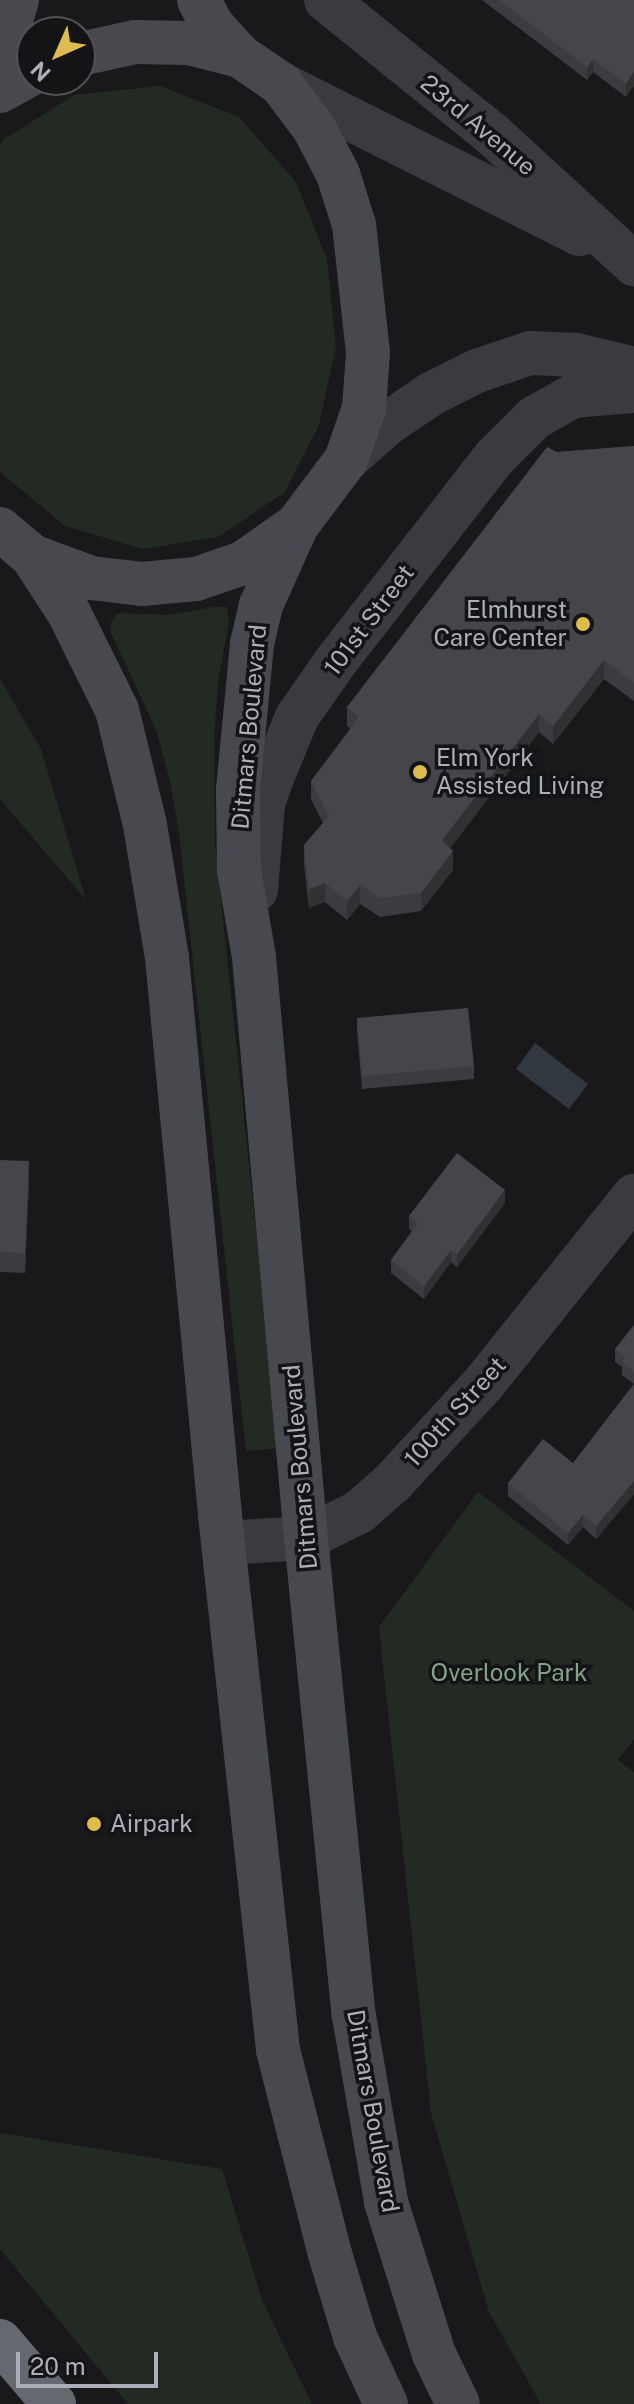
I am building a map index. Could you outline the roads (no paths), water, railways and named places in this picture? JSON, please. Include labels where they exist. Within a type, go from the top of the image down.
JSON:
[{"type":"highway","points":[[0,2341],[54,2404]]},
{"type":"street","points":[[0,57],[17,0]]},
{"type":"street","points":[[199,0],[211,24],[240,56],[281,84],[314,128],[332,162],[354,225],[368,353],[364,408],[346,460]]},
{"type":"street","name":"23rd Avenue","points":[[326,0],[492,134],[631,255]]},
{"type":"street","points":[[96,51],[135,42],[189,43],[240,56]]},
{"type":"street","name":"23rd Avenue","points":[[281,84],[631,255]]},
{"type":"street","points":[[16,542],[91,578],[142,584],[196,579],[243,563],[297,525],[346,460],[388,423],[431,394],[477,371],[530,353],[577,355],[634,369]]},
{"type":"street","name":"101st Street","points":[[254,957],[263,804],[297,717],[336,661],[495,457],[534,418],[573,396],[634,391]]},
{"type":"street","name":"Ditmars Boulevard","points":[[297,525],[261,605],[249,678],[238,790],[239,870],[254,957],[306,1538],[354,2016],[386,2202],[434,2354],[458,2404]]},
{"type":"street","points":[[16,542],[69,613],[117,710],[145,825],[167,958],[223,1543],[278,2050],[355,2337],[386,2404]]},
{"type":"street","name":"100th Street","points":[[223,1543],[306,1538],[359,1512],[393,1482],[484,1383],[634,1196]]},
{"type":"place","name":"Elmhurst Care Center","points":[[583,624]]},
{"type":"place","name":"Elm York Assisted Living","points":[[420,772]]},
{"type":"place","name":"Airpark","points":[[94,1824]]},
{"type":"park label","name":"Overlook Park","points":[[509,1673]]}]
